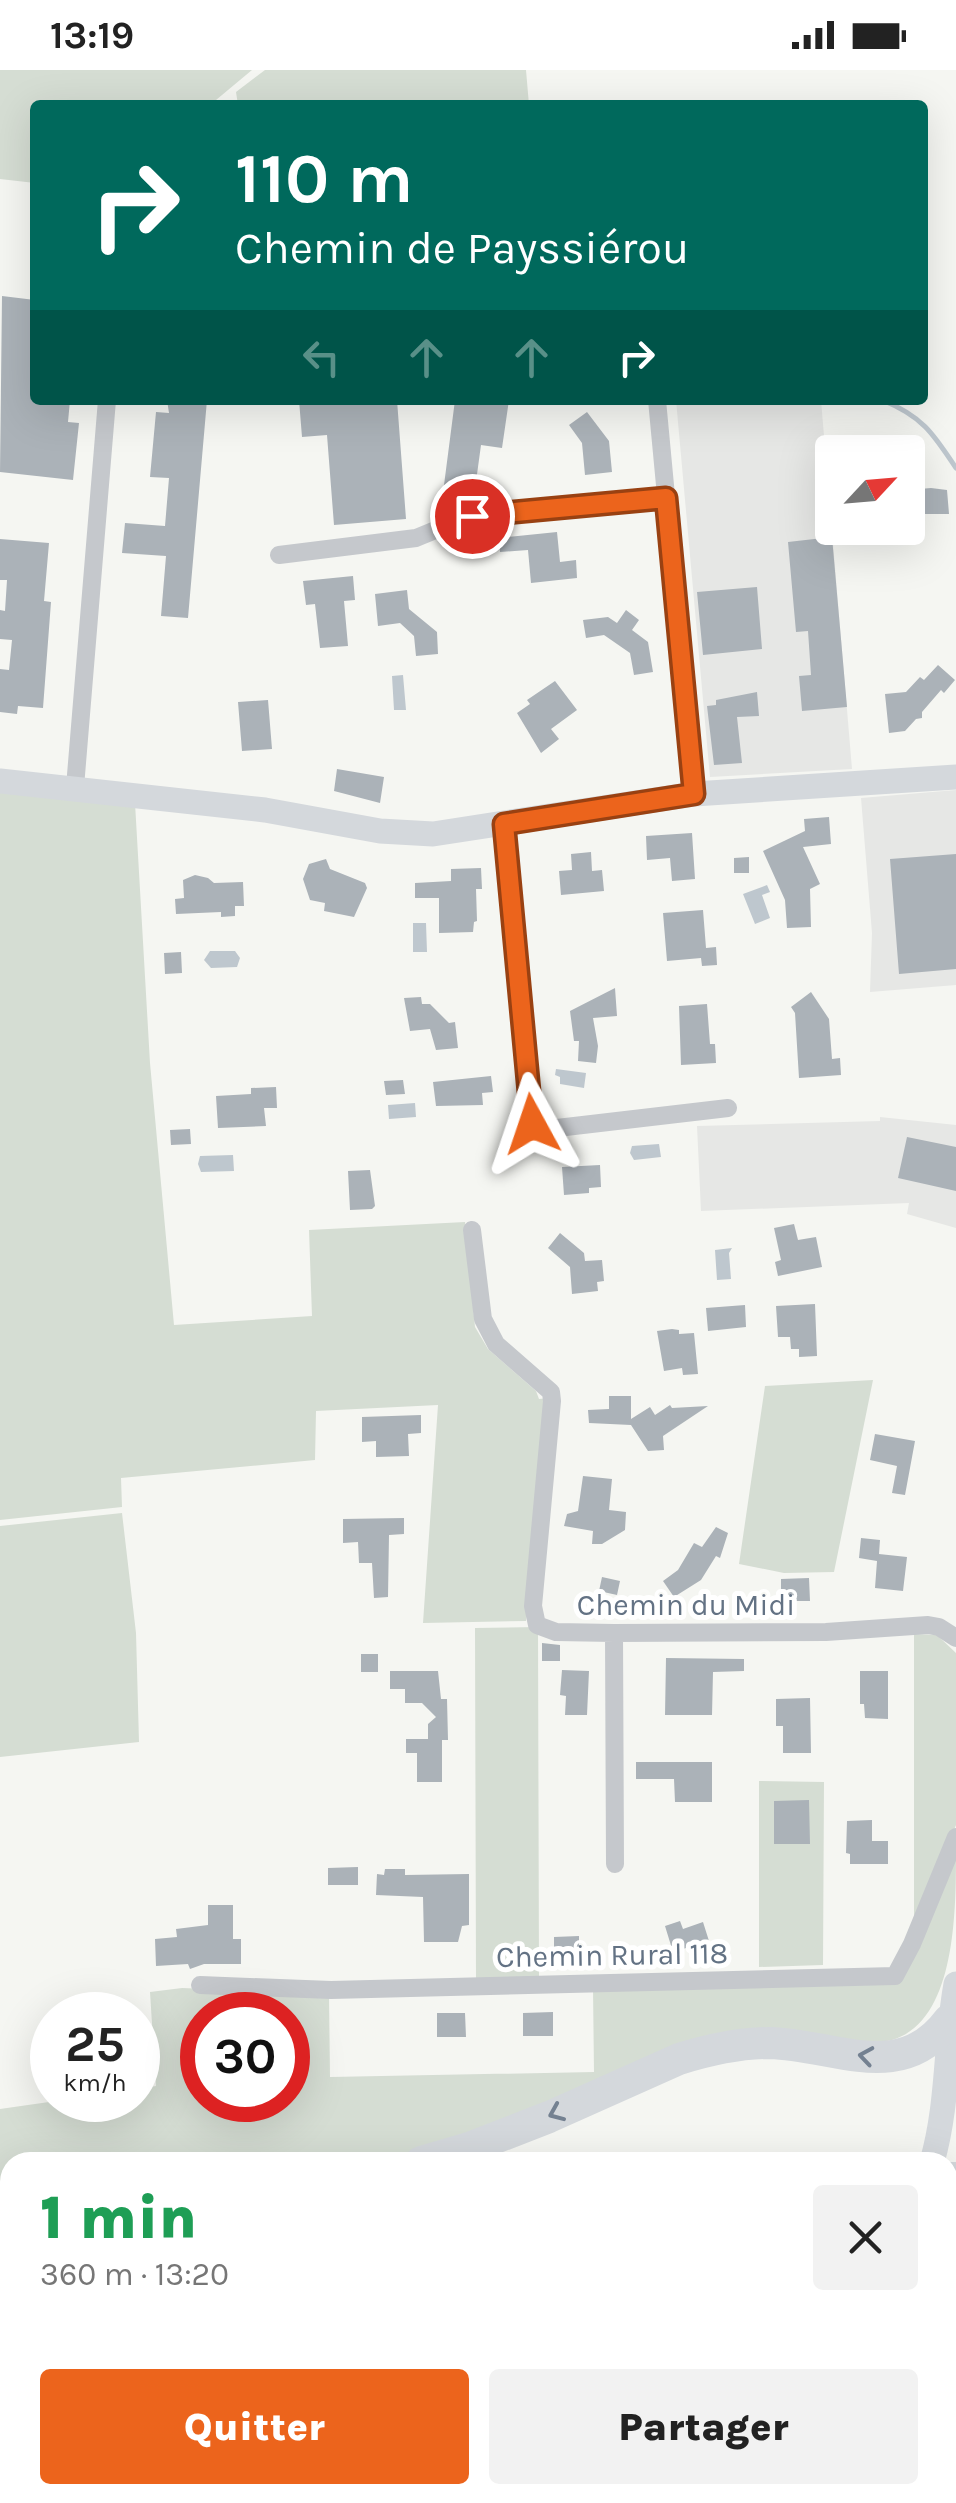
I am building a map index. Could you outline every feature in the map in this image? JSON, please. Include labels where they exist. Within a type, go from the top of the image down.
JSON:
[{"type":"highway","points":[[455,2152],[708,2050],[766,2043],[885,2059],[914,2053],[936,2037],[949,2020]]},
{"type":"street","points":[[75,788],[107,405]]},
{"type":"street","points":[[657,405],[694,794]]},
{"type":"street","points":[[279,555],[416,538],[472,516],[666,498]]},
{"type":"street","points":[[0,781],[302,816],[380,832],[433,834],[694,794],[956,777]]},
{"type":"street","points":[[504,824],[532,1124],[540,1130],[728,1108]]},
{"type":"street","name":"Chemin du Midi","points":[[472,1230],[484,1319],[496,1344],[550,1392],[552,1401],[532,1606],[537,1625],[556,1632],[614,1633],[826,1632],[928,1625],[956,1638]]},
{"type":"street","points":[[614,1633],[614,1864]]},
{"type":"street","name":"Chemin Rural 118","points":[[200,1985],[331,1990],[894,1976],[912,1944],[956,1837]]},
{"type":"street","points":[[943,2152],[949,2020],[956,1984]]},
{"type":"street","points":[[946,2152],[956,2115]]},
{"type":"shaded area","points":[[0,70],[252,70],[216,100],[30,100],[30,182],[0,179]]},
{"type":"shaded area","points":[[265,70],[526,70],[529,100],[237,100],[236,92]]},
{"type":"shaded area","points":[[676,405],[821,405],[824,435],[815,435],[815,545],[833,545],[852,769],[710,777]]},
{"type":"shaded area","points":[[403,675],[406,710],[394,710],[392,676]]},
{"type":"shaded area","points":[[956,790],[956,985],[870,992],[872,933],[861,798]]},
{"type":"shaded area","points":[[0,792],[135,803],[150,1063],[174,1325],[312,1316],[309,1230],[465,1222],[475,1327],[488,1349],[536,1391],[539,1399],[549,1398],[526,1621],[423,1623],[438,1405],[316,1411],[315,1460],[121,1478],[122,1507],[0,1520]]},
{"type":"shaded area","points":[[767,885],[770,892],[762,895],[770,918],[755,924],[743,894]]},
{"type":"shaded area","points":[[413,923],[426,923],[427,952],[413,952]]},
{"type":"shaded area","points":[[210,951],[235,951],[240,958],[237,967],[211,968],[204,960]]},
{"type":"shaded area","points":[[556,1069],[586,1073],[584,1088],[560,1084]]},
{"type":"shaded area","points":[[415,1103],[416,1117],[389,1119],[388,1105]]},
{"type":"shaded area","points":[[880,1117],[956,1125],[956,1228],[907,1214],[909,1203],[701,1211],[697,1126],[880,1121]]},
{"type":"shaded area","points":[[659,1144],[661,1157],[634,1160],[630,1153],[632,1146]]},
{"type":"shaded area","points":[[233,1155],[234,1171],[201,1172],[200,1156]]},
{"type":"shaded area","points":[[732,1248],[731,1279],[717,1280],[715,1250]]},
{"type":"shaded area","points":[[873,1380],[834,1572],[784,1573],[739,1564],[765,1386]]},
{"type":"shaded area","points":[[122,1513],[136,1633],[139,1742],[0,1757],[0,1526]]},
{"type":"shaded area","points":[[538,1627],[539,1977],[476,1979],[475,1628]]},
{"type":"shaded area","points":[[914,1634],[937,1635],[956,1653],[956,1825],[914,1929]]},
{"type":"shaded area","points":[[759,1781],[824,1782],[823,1965],[759,1967]]},
{"type":"shaded area","points":[[956,1850],[953,1932],[940,1988],[929,2011],[913,2029],[892,2040],[861,2042],[807,2033],[427,2152],[0,2152],[0,2109],[30,2105],[30,2122],[160,2122],[160,1992],[150,1992],[182,1988],[280,1992],[180,1992],[180,2122],[310,2122],[310,1993],[329,1994],[330,2077],[594,2072],[593,1988],[877,1981],[883,1985],[900,1977]]},
{"type":"building","points":[[2,296],[30,299],[30,405],[70,405],[68,422],[79,423],[73,480],[0,472]]},
{"type":"building","points":[[168,405],[207,405],[188,618],[161,616],[166,556],[122,553],[125,523],[165,526],[169,478],[150,477],[156,412],[169,413]]},
{"type":"building","points":[[299,405],[397,405],[406,519],[334,525],[327,435],[302,437]]},
{"type":"building","points":[[454,405],[508,405],[502,448],[481,445],[475,489],[444,485]]},
{"type":"building","points":[[587,412],[609,441],[612,472],[585,475],[582,443],[569,425]]},
{"type":"building","points":[[925,489],[947,490],[949,514],[925,514]]},
{"type":"building","points":[[557,532],[560,562],[576,560],[577,578],[531,583],[528,550],[500,552],[499,538]]},
{"type":"building","points":[[0,539],[49,543],[44,601],[51,602],[43,708],[18,706],[17,714],[0,712],[0,669],[9,670],[12,640],[0,639],[0,610],[5,611],[7,580],[0,580]]},
{"type":"building","points":[[815,539],[815,545],[833,545],[847,707],[802,711],[799,676],[811,675],[808,631],[796,632],[788,542]]},
{"type":"building","points":[[353,576],[355,600],[344,601],[348,646],[320,648],[315,604],[306,605],[303,581]]},
{"type":"building","points":[[757,587],[762,649],[703,655],[697,592]]},
{"type":"building","points":[[407,590],[409,609],[437,632],[438,654],[416,656],[414,636],[400,623],[378,626],[375,594]]},
{"type":"building","points":[[626,610],[639,620],[632,630],[648,642],[653,672],[634,675],[630,653],[604,635],[586,638],[583,620],[608,617],[617,623]]},
{"type":"building","points":[[938,665],[955,680],[944,693],[941,690],[922,712],[922,718],[905,731],[889,733],[885,694],[906,692]]},
{"type":"building","points":[[555,681],[577,710],[551,729],[559,739],[541,753],[517,713],[530,704],[527,700]]},
{"type":"building","points":[[757,692],[759,716],[737,717],[742,763],[714,765],[707,706],[716,705],[716,700]]},
{"type":"building","points":[[268,700],[272,749],[242,751],[238,702]]},
{"type":"building","points":[[337,769],[384,777],[380,803],[334,791]]},
{"type":"building","points":[[829,817],[831,844],[803,847],[820,884],[810,889],[811,927],[787,928],[785,900],[763,851],[805,831],[804,819]]},
{"type":"building","points":[[692,833],[695,879],[672,881],[670,858],[647,860],[646,836]]},
{"type":"building","points":[[591,852],[592,871],[602,870],[604,891],[561,895],[559,871],[572,870],[571,854]]},
{"type":"building","points":[[956,854],[956,969],[899,974],[890,859]]},
{"type":"building","points":[[749,857],[749,873],[734,873],[734,858]]},
{"type":"building","points":[[326,859],[330,869],[365,883],[367,888],[354,917],[324,911],[325,903],[310,900],[303,879],[309,864]]},
{"type":"building","points":[[481,868],[482,889],[476,889],[477,921],[473,932],[439,933],[439,898],[415,898],[415,883],[451,881],[451,869]]},
{"type":"building","points":[[195,875],[214,883],[243,882],[244,906],[235,906],[235,916],[221,917],[221,912],[176,914],[175,899],[184,898],[183,880]]},
{"type":"building","points":[[703,910],[706,948],[716,947],[717,965],[702,966],[701,958],[667,961],[663,913]]},
{"type":"building","points":[[181,952],[182,973],[165,974],[164,953]]},
{"type":"building","points":[[615,988],[617,1016],[593,1018],[598,1046],[596,1063],[578,1061],[579,1041],[574,1041],[570,1011]]},
{"type":"building","points":[[811,992],[829,1019],[832,1059],[840,1058],[841,1075],[799,1078],[795,1013],[791,1007]]},
{"type":"building","points":[[421,997],[422,1004],[430,1004],[449,1023],[455,1022],[458,1048],[436,1050],[430,1029],[410,1031],[404,998]]},
{"type":"building","points":[[707,1004],[710,1044],[715,1044],[716,1063],[681,1065],[679,1006]]},
{"type":"building","points":[[491,1076],[493,1092],[482,1093],[483,1105],[436,1106],[433,1082]]},
{"type":"building","points":[[403,1080],[405,1094],[386,1095],[384,1081]]},
{"type":"building","points":[[276,1087],[277,1108],[264,1108],[266,1126],[218,1128],[216,1096],[251,1094],[251,1088]]},
{"type":"building","points":[[190,1129],[191,1144],[171,1145],[170,1130]]},
{"type":"building","points":[[907,1137],[956,1147],[956,1191],[898,1178]]},
{"type":"building","points":[[600,1165],[601,1187],[589,1188],[589,1193],[564,1195],[562,1167]]},
{"type":"building","points":[[370,1170],[375,1206],[350,1210],[348,1171]]},
{"type":"building","points":[[794,1224],[798,1240],[816,1237],[822,1267],[778,1276],[775,1262],[781,1260],[774,1228]]},
{"type":"building","points":[[560,1233],[584,1253],[585,1261],[602,1260],[604,1281],[597,1282],[598,1291],[572,1294],[570,1267],[548,1248]]},
{"type":"building","points":[[815,1304],[817,1356],[799,1357],[799,1349],[791,1349],[790,1337],[778,1337],[776,1306]]},
{"type":"building","points":[[745,1305],[746,1327],[708,1331],[706,1308]]},
{"type":"building","points":[[679,1330],[679,1334],[694,1333],[698,1374],[683,1375],[682,1368],[664,1371],[657,1331]]},
{"type":"building","points":[[609,1396],[631,1396],[631,1419],[650,1407],[655,1415],[670,1405],[708,1406],[663,1436],[664,1450],[648,1451],[631,1425],[589,1423],[588,1410],[609,1409]]},
{"type":"building","points":[[421,1415],[421,1433],[408,1434],[409,1456],[376,1457],[376,1441],[362,1442],[362,1417]]},
{"type":"building","points":[[875,1434],[915,1441],[905,1495],[892,1493],[897,1466],[870,1460]]},
{"type":"building","points":[[583,1476],[612,1479],[609,1510],[626,1512],[625,1530],[602,1544],[592,1544],[593,1531],[564,1526],[567,1514],[578,1511]]},
{"type":"building","points":[[404,1518],[404,1534],[389,1535],[388,1597],[374,1598],[372,1563],[359,1563],[358,1542],[343,1543],[343,1519]]},
{"type":"building","points":[[716,1527],[728,1533],[720,1558],[716,1556],[701,1580],[674,1597],[663,1581],[678,1570],[694,1543],[702,1547]]},
{"type":"building","points":[[861,1538],[880,1540],[879,1554],[907,1557],[903,1591],[875,1588],[877,1561],[859,1558]]},
{"type":"building","points":[[602,1577],[620,1581],[617,1595],[599,1591]]},
{"type":"building","points":[[809,1578],[810,1601],[781,1601],[781,1579]]},
{"type":"building","points":[[542,1643],[560,1645],[560,1661],[542,1661]]},
{"type":"building","points":[[361,1654],[378,1654],[378,1672],[361,1672]]},
{"type":"building","points":[[666,1658],[744,1659],[744,1671],[713,1672],[712,1715],[665,1715]]},
{"type":"building","points":[[562,1670],[589,1671],[587,1715],[565,1715],[566,1696],[560,1695]]},
{"type":"building","points":[[390,1671],[438,1671],[441,1699],[447,1699],[448,1740],[442,1740],[442,1782],[417,1782],[417,1753],[406,1753],[406,1739],[428,1739],[428,1724],[436,1717],[422,1703],[405,1703],[405,1689],[390,1689]]},
{"type":"building","points":[[860,1671],[888,1671],[888,1719],[865,1718],[864,1704],[860,1704]]},
{"type":"building","points":[[810,1698],[811,1753],[783,1753],[783,1726],[776,1726],[776,1699]]},
{"type":"building","points":[[636,1762],[712,1762],[712,1802],[675,1802],[674,1779],[636,1779]]},
{"type":"building","points":[[809,1800],[810,1844],[774,1844],[774,1801]]},
{"type":"building","points":[[872,1820],[872,1841],[888,1841],[888,1864],[850,1864],[850,1854],[846,1853],[847,1821]]},
{"type":"building","points":[[358,1867],[358,1885],[328,1885],[328,1868]]},
{"type":"building","points":[[385,1869],[405,1869],[405,1875],[469,1874],[469,1925],[462,1926],[458,1942],[424,1942],[423,1897],[376,1895],[377,1874],[384,1875]]},
{"type":"building","points":[[208,1905],[233,1905],[233,1939],[241,1939],[241,1964],[204,1964],[190,1969],[188,1964],[156,1966],[155,1939],[177,1937],[176,1929],[208,1925]]},
{"type":"building","points":[[680,1921],[683,1929],[703,1922],[709,1941],[673,1952],[665,1926]]},
{"type":"building","points":[[579,1936],[579,1956],[554,1962],[554,1937]]},
{"type":"building","points":[[553,2012],[553,2036],[523,2036],[523,2013]]},
{"type":"building","points":[[437,2013],[465,2013],[466,2037],[437,2037]]},
{"type":"waterway","points":[[892,405],[925,427],[956,468]]},
{"type":"route","points":[[472,516],[666,498],[694,794],[504,824],[532,1124]]}]
